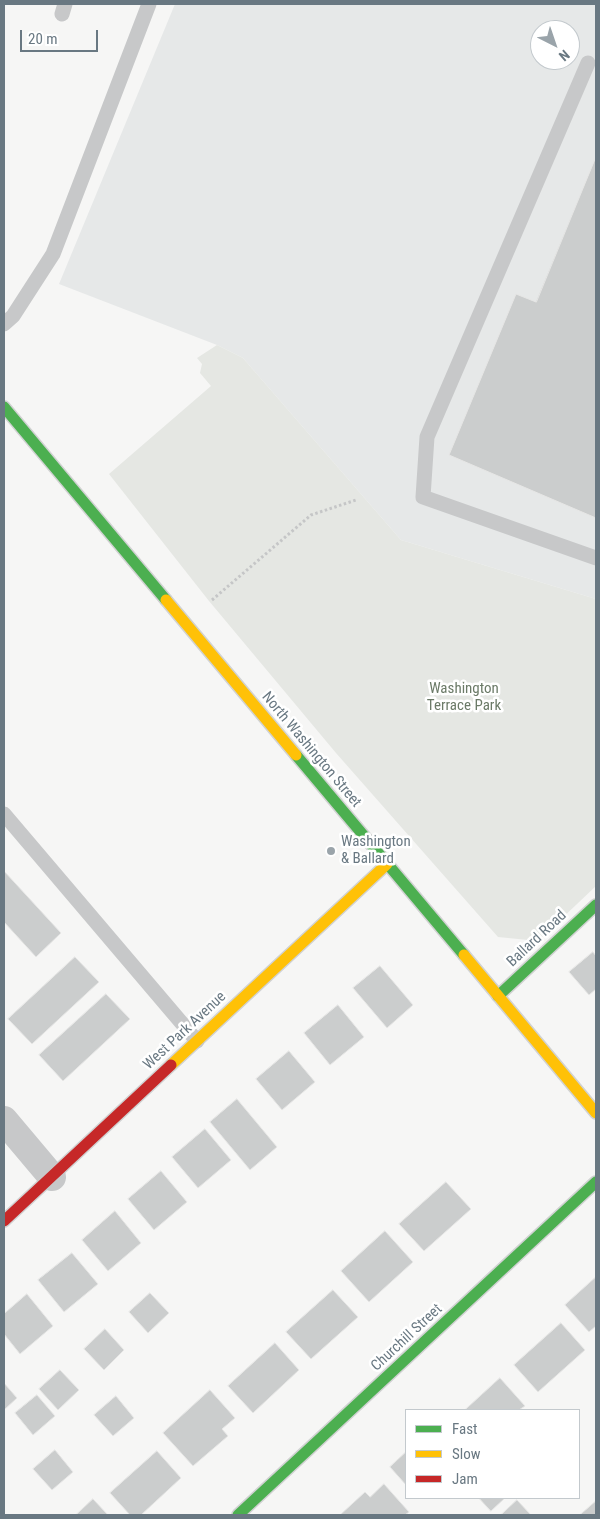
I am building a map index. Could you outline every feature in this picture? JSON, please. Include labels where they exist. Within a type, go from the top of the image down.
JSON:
[{"type":"street","name":"North Washington Street","points":[[4,407],[596,1112]]},
{"type":"street","name":"West Park Avenue","points":[[4,1222],[387,864]]},
{"type":"street","name":"Ballard Road","points":[[498,996],[596,905]]},
{"type":"street","points":[[4,1120],[52,1176]]},
{"type":"street","name":"Churchill Street","points":[[238,1515],[596,1182]]},
{"type":"lane","points":[[4,324],[13,316],[53,254],[149,4]]},
{"type":"lane","points":[[588,63],[427,436],[423,496],[596,558]]},
{"type":"lane","points":[[4,814],[197,1041]]},
{"type":"path","points":[[212,600],[311,515],[356,500]]},
{"type":"shaded area","points":[[175,4],[596,4],[596,599],[401,540],[243,358],[217,345],[59,284]]},
{"type":"green space","name":"Washington Terrace Park","points":[[217,345],[243,358],[401,540],[596,599],[596,886],[538,941],[498,937],[336,753],[209,601],[109,474],[211,386],[200,373],[202,364],[197,358]]},
{"type":"building","points":[[596,157],[596,518],[449,455],[516,294],[536,302]]},
{"type":"building","points":[[4,871],[61,933],[36,957],[4,922]]},
{"type":"building","points":[[593,952],[596,956],[596,989],[589,995],[569,972]]},
{"type":"building","points":[[75,957],[99,982],[32,1044],[8,1019]]},
{"type":"building","points":[[380,966],[413,1005],[387,1028],[353,988]]},
{"type":"building","points":[[106,994],[130,1019],[63,1081],[39,1055]]},
{"type":"building","points":[[338,1005],[364,1037],[330,1065],[304,1033]]},
{"type":"building","points":[[289,1051],[315,1082],[282,1110],[256,1079]]},
{"type":"building","points":[[237,1099],[277,1147],[250,1170],[210,1122]]},
{"type":"building","points":[[205,1129],[231,1160],[198,1188],[172,1157]]},
{"type":"building","points":[[161,1171],[187,1202],[154,1230],[128,1199]]},
{"type":"building","points":[[446,1182],[471,1209],[424,1251],[399,1224]]},
{"type":"building","points":[[115,1211],[141,1243],[108,1271],[82,1240]]},
{"type":"building","points":[[385,1231],[413,1262],[369,1302],[341,1271]]},
{"type":"building","points":[[72,1253],[98,1284],[64,1312],[38,1280]]},
{"type":"building","points":[[596,1277],[596,1326],[589,1332],[565,1305]]},
{"type":"building","points":[[333,1290],[358,1317],[311,1359],[286,1332]]},
{"type":"building","points":[[150,1293],[169,1313],[148,1333],[129,1312]]},
{"type":"building","points":[[27,1294],[53,1326],[20,1354],[4,1334],[4,1314]]},
{"type":"building","points":[[561,1323],[585,1350],[538,1392],[514,1365]]},
{"type":"building","points":[[105,1329],[124,1350],[104,1370],[84,1349]]},
{"type":"building","points":[[275,1343],[299,1370],[253,1413],[228,1386]]},
{"type":"building","points":[[60,1370],[79,1390],[58,1410],[39,1389]]},
{"type":"building","points":[[500,1378],[525,1406],[520,1409],[466,1409]]},
{"type":"building","points":[[4,1383],[17,1398],[4,1410]]},
{"type":"building","points":[[210,1390],[235,1418],[222,1429],[228,1436],[193,1466],[163,1433]]},
{"type":"building","points":[[37,1395],[55,1416],[33,1435],[15,1413]]},
{"type":"building","points":[[116,1396],[134,1418],[113,1436],[94,1415]]},
{"type":"building","points":[[55,1450],[73,1472],[52,1490],[33,1469]]},
{"type":"building","points":[[157,1451],[181,1478],[141,1515],[130,1515],[110,1493]]},
{"type":"building","points":[[405,1453],[405,1484],[390,1467]]},
{"type":"building","points":[[384,1484],[409,1512],[405,1515],[340,1515],[365,1492],[370,1497]]},
{"type":"building","points":[[93,1499],[108,1515],[76,1515]]},
{"type":"building","points":[[480,1499],[504,1499],[491,1511]]},
{"type":"building","points":[[517,1500],[531,1515],[501,1515]]},
{"type":"building","points":[[596,1501],[596,1515],[580,1515]]},
{"type":"traffic: fast","points":[[4,407],[166,600]]},
{"type":"traffic: fast","points":[[296,755],[464,955]]},
{"type":"traffic: fast","points":[[498,996],[596,905]]},
{"type":"traffic: fast","points":[[238,1515],[596,1182]]},
{"type":"traffic: slow","points":[[166,600],[296,755]]},
{"type":"traffic: slow","points":[[171,1065],[387,864]]},
{"type":"traffic: slow","points":[[464,955],[596,1113]]},
{"type":"traffic: jam","points":[[4,1221],[171,1065]]},
{"type":"place","name":"Washington & Ballard","points":[[331,851]]}]
